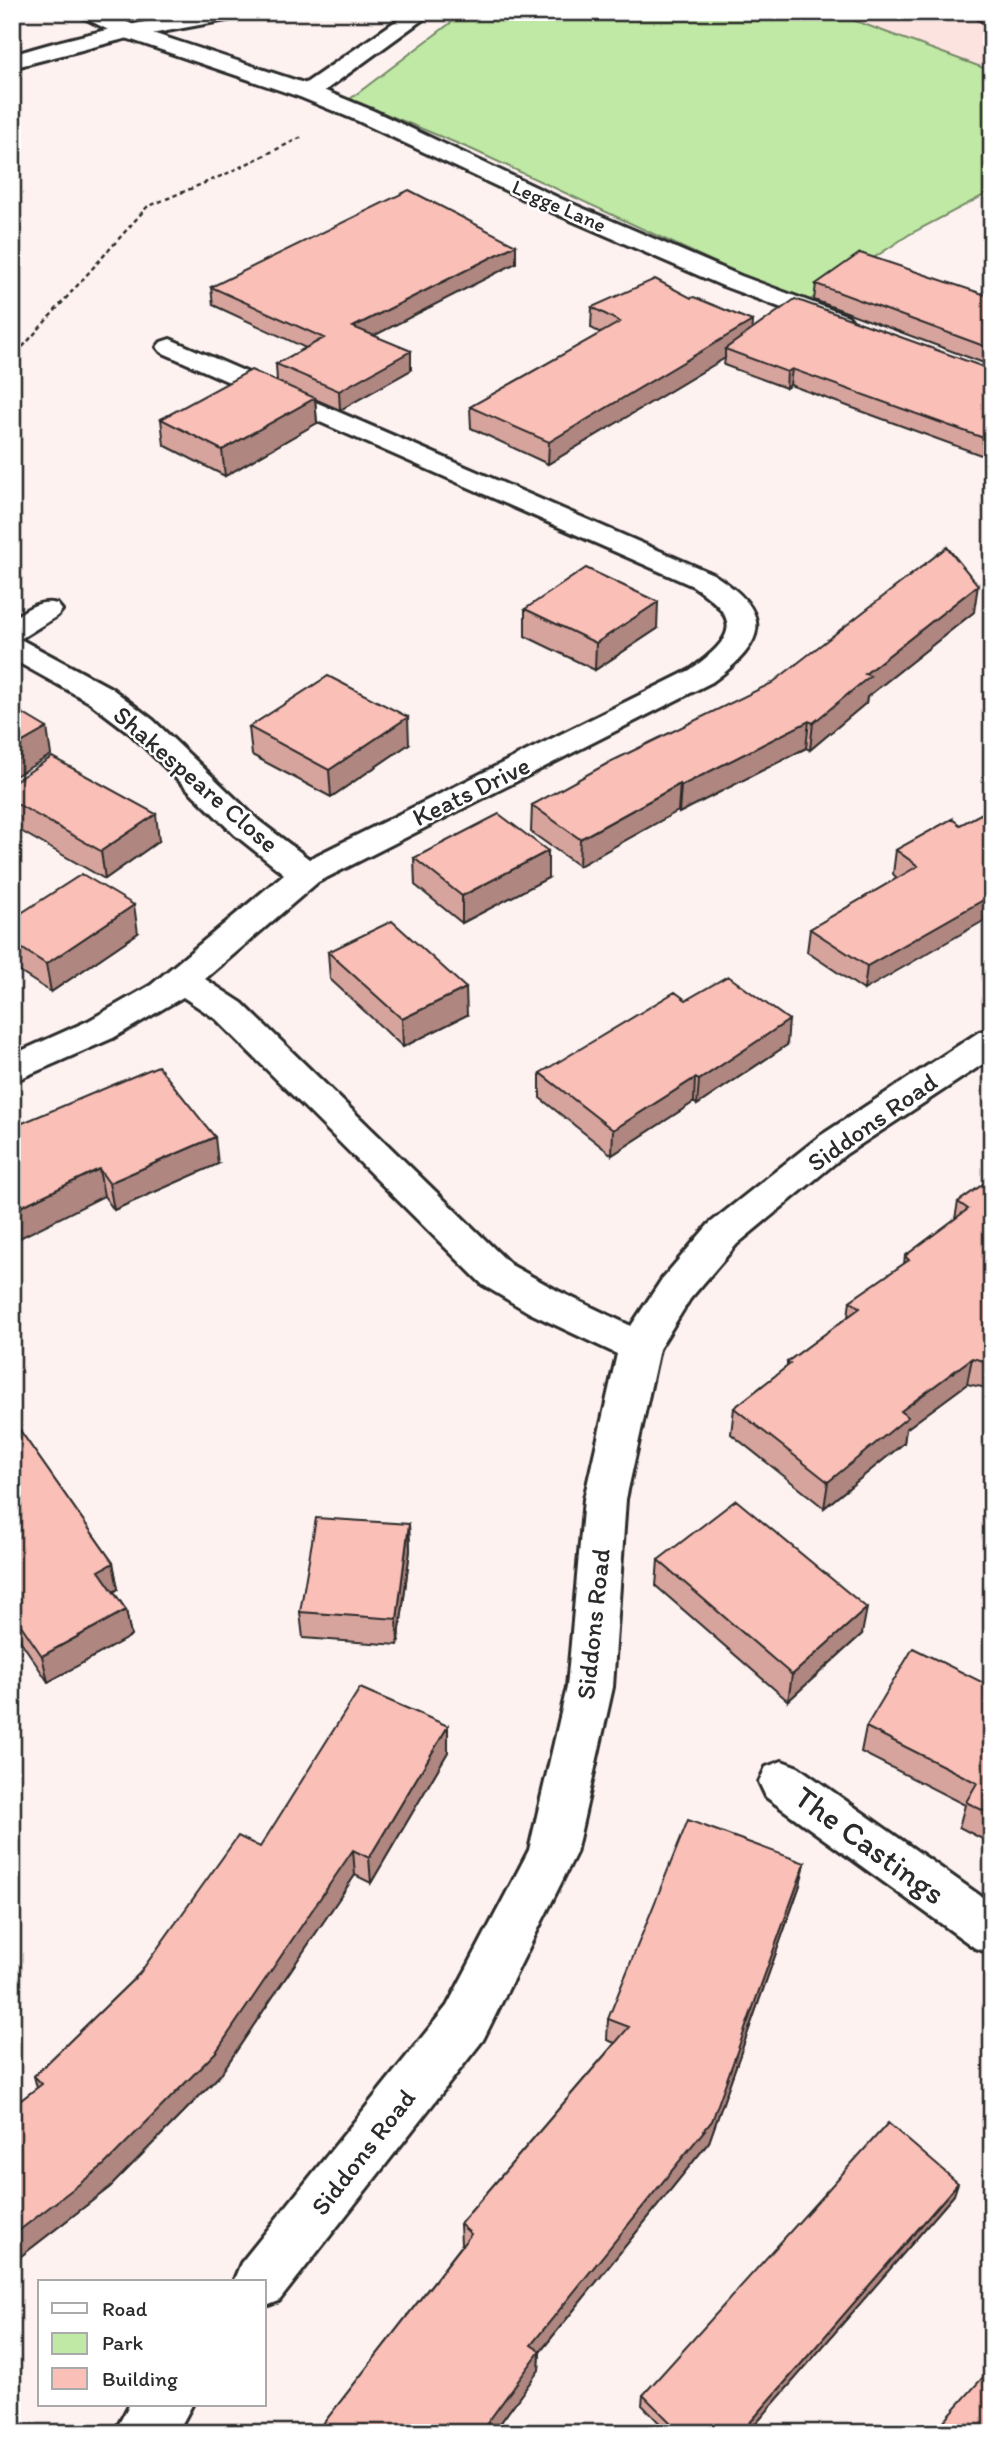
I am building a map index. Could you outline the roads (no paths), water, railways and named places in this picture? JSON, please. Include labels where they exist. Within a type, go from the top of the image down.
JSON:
[{"type":"street","name":"Legge Lane","points":[[88,12],[128,31],[307,92],[366,116],[553,204],[732,281],[862,330]]},
{"type":"street","points":[[12,62],[51,49],[128,31],[237,12]]},
{"type":"street","points":[[307,92],[423,12]]},
{"type":"street","points":[[200,360],[228,343]]},
{"type":"street","name":"Keats Drive","points":[[12,1070],[136,1012],[182,979],[271,900],[306,874],[701,676],[721,662],[735,647],[743,632],[743,617],[736,603],[724,592],[703,580],[170,347]]},
{"type":"street","points":[[12,632],[47,610]]},
{"type":"street","name":"Shakespeare Close","points":[[12,646],[100,695],[142,727],[247,828],[306,874]]},
{"type":"street","points":[[182,979],[229,1011],[497,1275],[639,1347]]},
{"type":"street","name":"Siddons Road","points":[[262,2280],[465,2023],[552,1853],[590,1686],[605,1499],[639,1347],[676,1289],[723,1234],[833,1145],[992,1041]]},
{"type":"street","name":"The Castings","points":[[782,1782],[992,1933]]},
{"type":"street","points":[[142,2433],[163,2406]]}]
